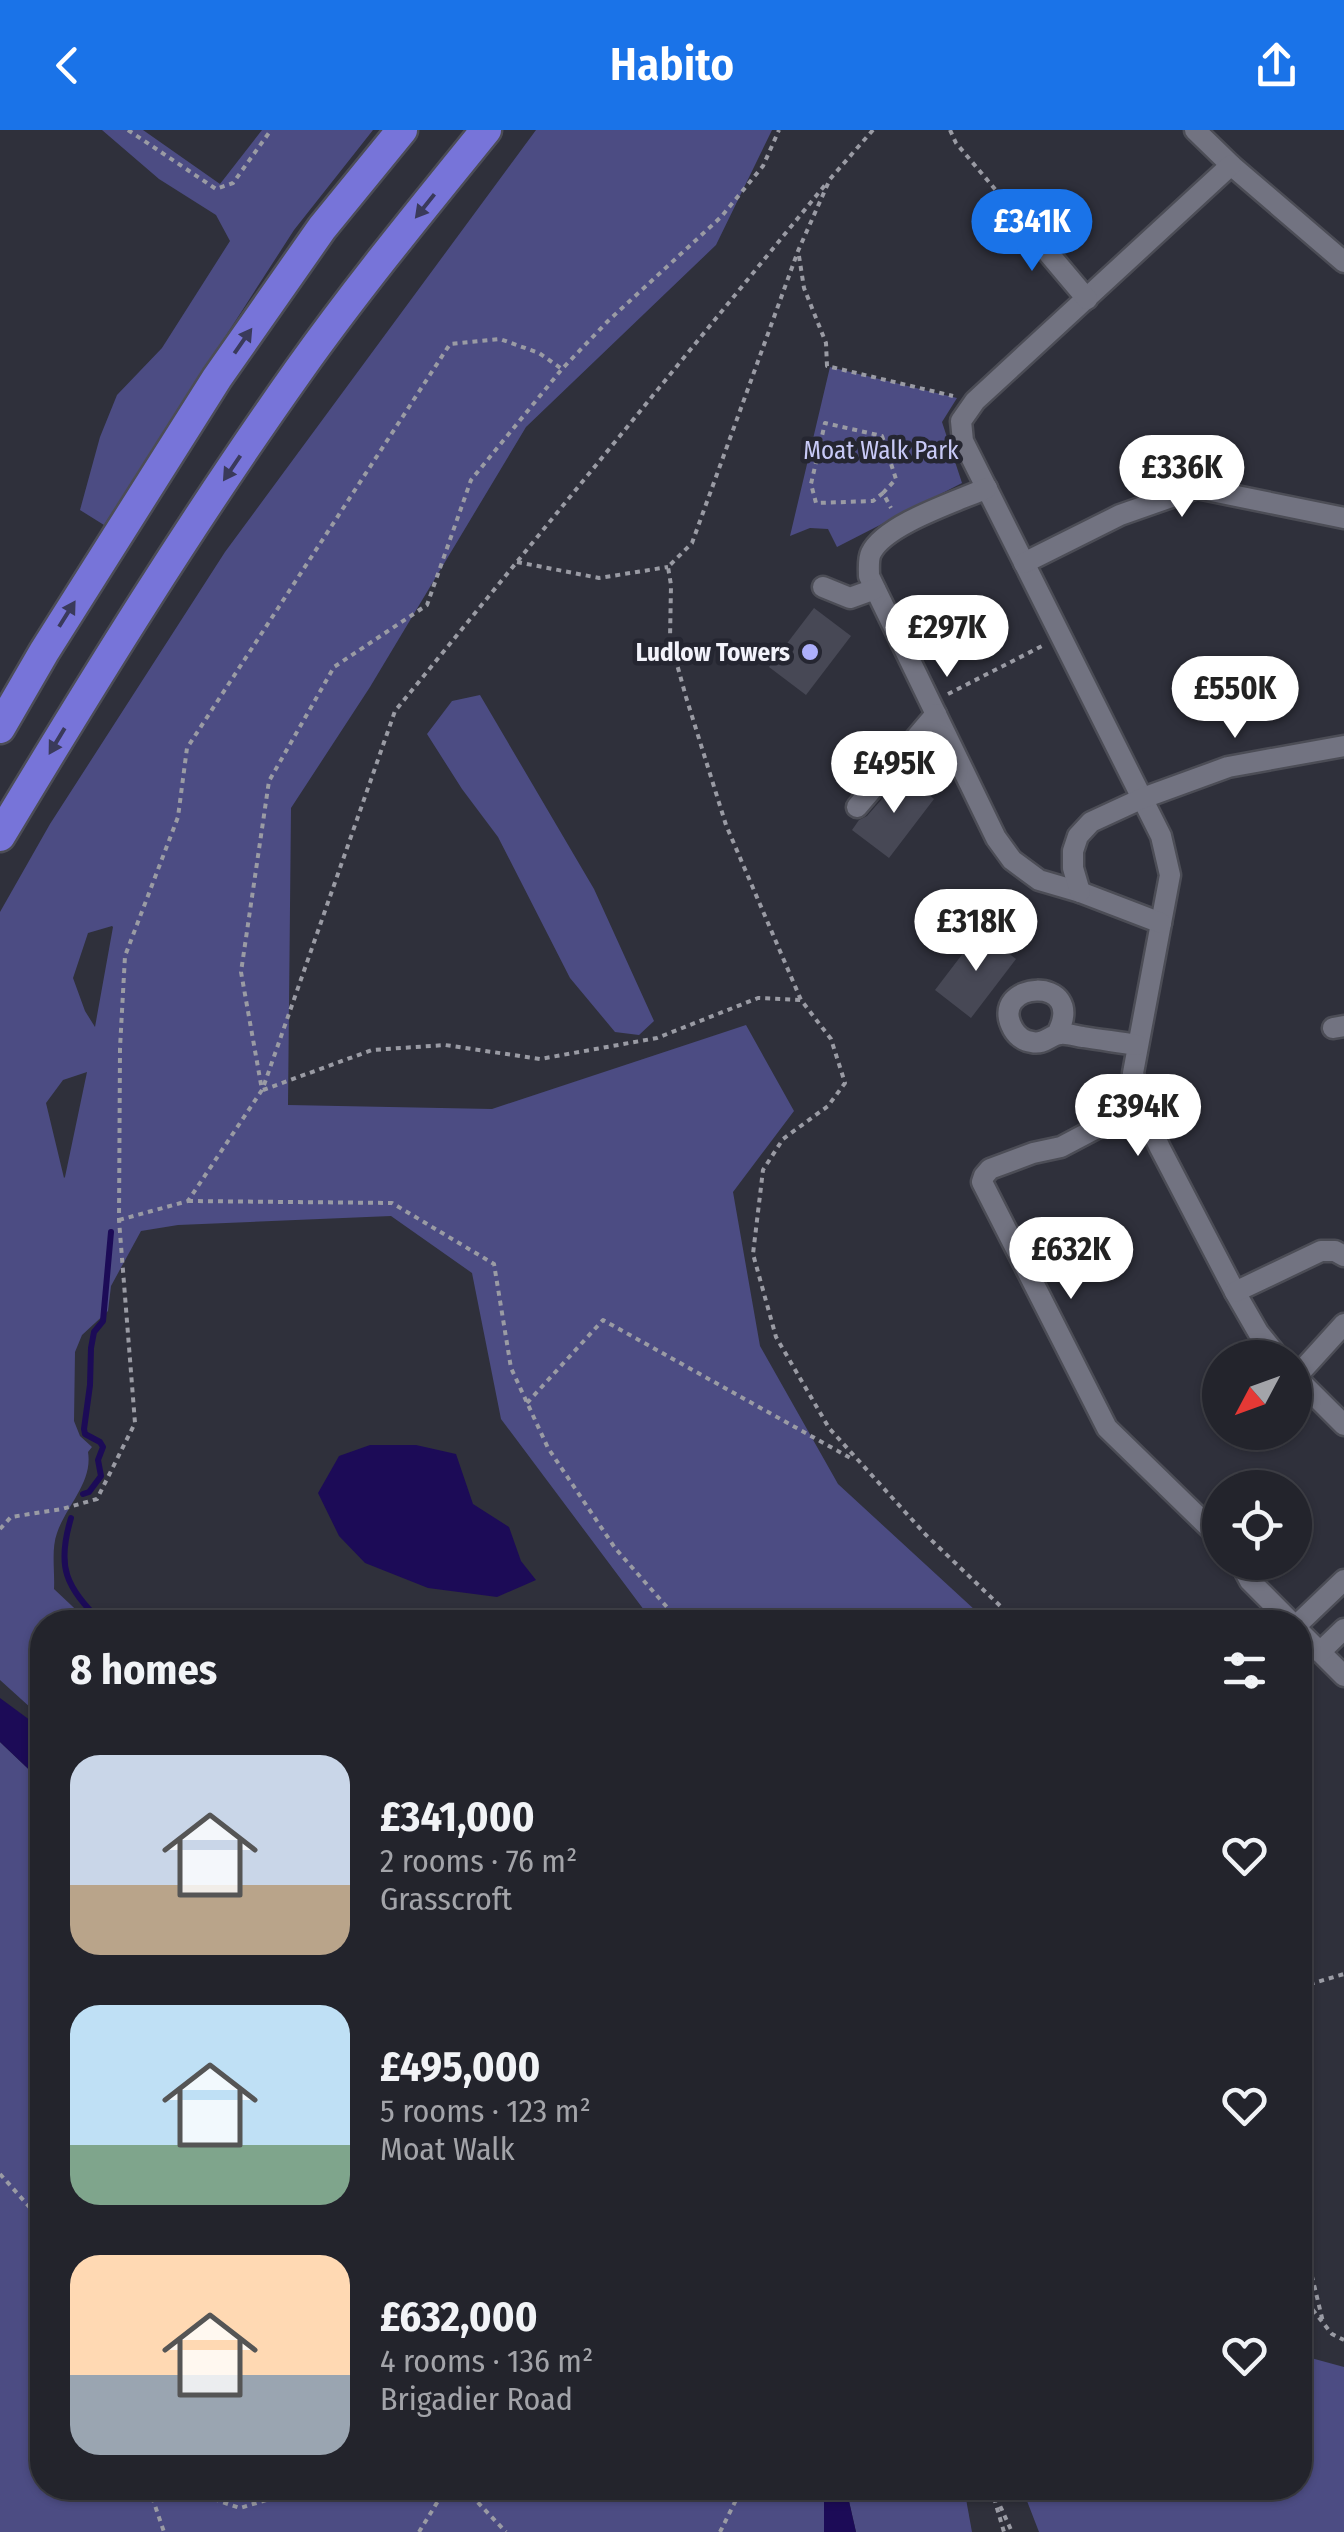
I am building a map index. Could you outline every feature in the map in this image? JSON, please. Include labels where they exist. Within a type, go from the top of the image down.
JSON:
[{"type":"highway","points":[[0,728],[217,378],[322,228],[402,130]]},
{"type":"highway","points":[[0,836],[91,684],[299,370],[486,130]]},
{"type":"street","points":[[1195,130],[1231,164],[1340,248]]},
{"type":"street","points":[[1231,164],[975,401],[961,421],[963,440],[1161,836],[1170,876],[1133,1074],[1140,1104],[1160,1148],[1264,1340]]},
{"type":"street","points":[[1016,216],[1087,299]]},
{"type":"street","points":[[988,488],[901,526],[880,541],[869,555],[868,576],[996,838],[1012,860],[1039,880],[1161,923]]},
{"type":"street","points":[[1024,563],[1120,515],[1197,488],[1344,518]]},
{"type":"street","points":[[823,587],[850,598],[875,589]]},
{"type":"street","points":[[858,807],[933,709]]},
{"type":"street","points":[[1080,892],[1073,851],[1078,836],[1091,822],[1228,767],[1344,746]]},
{"type":"street","points":[[1057,1034],[1137,1045]]},
{"type":"street","points":[[1140,1104],[1112,1113],[1097,1128],[1061,1147],[990,1169],[982,1182],[1107,1428],[1202,1520]]},
{"type":"street","points":[[1235,1292],[1321,1251],[1335,1250],[1344,1256]]},
{"type":"street","points":[[1312,1358],[1344,1324]]},
{"type":"street","points":[[1312,1393],[1344,1425]]},
{"type":"street","points":[[1249,1580],[1279,1610]]},
{"type":"street","points":[[1312,1611],[1344,1580]]},
{"type":"street","points":[[1320,1652],[1344,1629]]},
{"type":"street","points":[[1312,1644],[1344,1676]]},
{"type":"path","points":[[128,130],[216,189],[234,182],[272,130]]},
{"type":"path","points":[[262,1090],[241,972],[269,781],[334,667],[427,605],[471,480],[562,369],[608,321],[721,218],[762,166],[779,130]]},
{"type":"path","points":[[188,1201],[262,1090],[395,711],[874,130]]},
{"type":"path","points":[[950,130],[956,143],[1016,216]]},
{"type":"path","points":[[517,562],[599,578],[668,567],[692,543],[798,251],[830,179]]},
{"type":"path","points":[[798,251],[804,288],[826,343],[827,366],[975,401]]},
{"type":"path","points":[[0,1529],[10,1517],[62,1510],[97,1499],[136,1423],[119,1220],[125,956],[178,817],[187,748],[450,344],[500,339],[538,353],[562,369]]},
{"type":"path","points":[[825,423],[882,436],[896,479],[883,493],[872,502],[816,503],[811,484],[825,423]]},
{"type":"path","points":[[883,493],[901,526]]},
{"type":"path","points":[[668,567],[672,585],[670,639],[726,825],[800,1000],[832,1039],[846,1083],[828,1106],[783,1139],[762,1170],[753,1254],[776,1337],[829,1428],[926,1535],[1004,1610]]},
{"type":"path","points":[[933,709],[1060,636]]},
{"type":"path","points":[[262,1090],[372,1050],[445,1045],[540,1059],[657,1038],[758,998],[800,1000]]},
{"type":"path","points":[[119,1220],[188,1201],[392,1202],[494,1264],[511,1368],[548,1448],[615,1548],[669,1610]]},
{"type":"path","points":[[527,1403],[603,1320],[860,1463]]},
{"type":"path","points":[[1312,1983],[1344,1974]]},
{"type":"path","points":[[0,2174],[30,2208]]},
{"type":"path","points":[[1312,2277],[1323,2322]]},
{"type":"path","points":[[1312,2309],[1332,2334],[1344,2340]]},
{"type":"path","points":[[153,2500],[164,2532]]},
{"type":"path","points":[[217,2500],[240,2508],[266,2500]]},
{"type":"path","points":[[419,2532],[439,2500]]},
{"type":"path","points":[[475,2500],[506,2532]]},
{"type":"path","points":[[720,2532],[736,2500]]},
{"type":"path","points":[[995,2500],[1004,2532]]},
{"type":"path","points":[[997,2500],[1012,2532]]},
{"type":"green space","points":[[102,130],[143,130],[220,184],[262,130],[373,130],[294,230],[104,525],[80,510],[100,437],[117,395],[162,348],[230,241],[216,215],[159,179]]},
{"type":"green space","points":[[536,130],[772,130],[716,245],[526,427],[370,687],[291,808],[288,1105],[492,1109],[746,1025],[794,1111],[733,1192],[760,1346],[838,1484],[975,1610],[644,1610],[501,1419],[472,1273],[391,1216],[178,1225],[141,1231],[111,1286],[108,1311],[82,1335],[75,1352],[74,1421],[80,1436],[92,1447],[83,1484],[55,1539],[54,1589],[76,1610],[30,1610],[30,1707],[0,1680],[0,912],[50,824],[225,552]],"holes":[[[113,927],[95,1027],[73,978],[88,933]],[[87,1072],[65,1177],[46,1103],[63,1080]]]},
{"type":"green space","name":"Moat Walk Park","points":[[830,367],[957,398],[942,422],[962,483],[837,547],[828,529],[810,528],[790,536]]},
{"type":"green space","points":[[480,695],[594,889],[654,1021],[639,1035],[615,1032],[570,978],[498,837],[427,734],[452,701]]},
{"type":"green space","points":[[0,1742],[30,1771],[30,2500],[824,2500],[824,2532],[0,2532]]},
{"type":"green space","points":[[1312,2358],[1344,2367],[1344,2532],[1039,2532],[1027,2500],[1312,2500]]},
{"type":"green space","points":[[849,2500],[966,2500],[972,2532],[856,2532]]},
{"type":"shaded area","points":[[370,1445],[416,1445],[456,1454],[473,1504],[509,1527],[521,1561],[536,1580],[497,1597],[428,1588],[365,1563],[339,1536],[318,1493],[339,1456]]},
{"type":"shaded area","points":[[0,1698],[30,1720],[30,1771],[0,1742]]},
{"type":"shaded area","points":[[824,2500],[849,2500],[856,2532],[824,2532]]},
{"type":"building","name":"Ludlow Towers","points":[[814,608],[851,636],[806,695],[769,667]]},
{"type":"building","points":[[903,775],[934,799],[889,858],[852,830]]},
{"type":"building","points":[[980,931],[1016,959],[971,1018],[935,990]]},
{"type":"waterway","points":[[83,1494],[101,1476],[98,1460],[103,1447],[84,1429],[91,1348],[94,1332],[103,1321],[111,1232]]},
{"type":"waterway","points":[[71,1518],[64,1550],[67,1575],[90,1610]]},
{"type":"place","name":"Ludlow Towers","points":[[810,652]]}]
